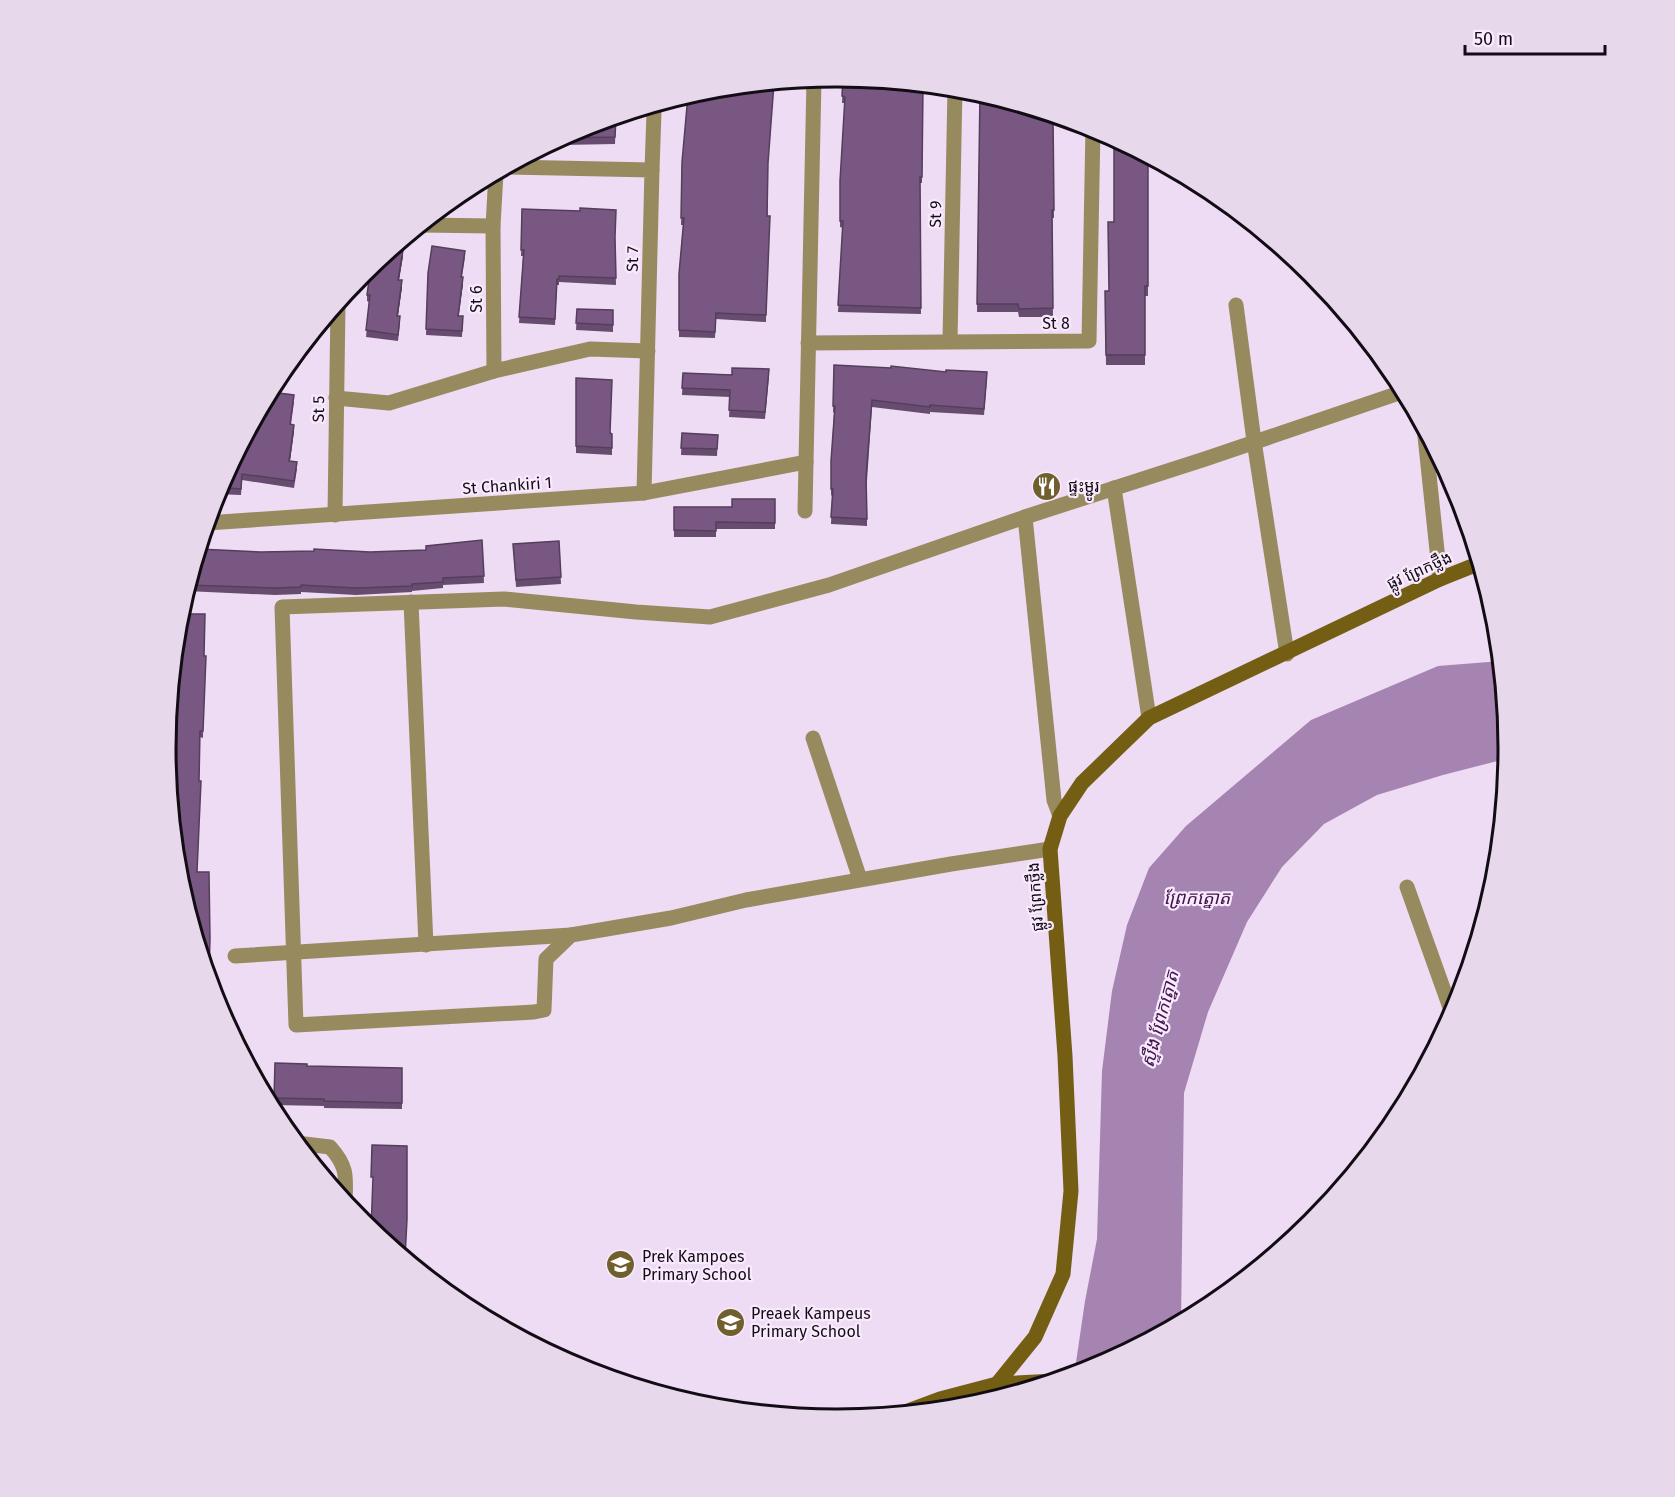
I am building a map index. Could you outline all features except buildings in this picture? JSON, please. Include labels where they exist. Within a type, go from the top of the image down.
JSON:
[{"type":"street","points":[[805,511],[813,88]]},
{"type":"street","name":"St 9","points":[[950,341],[955,98]]},
{"type":"street","name":"St 7","points":[[644,494],[654,114]]},
{"type":"street","name":"St 8","points":[[808,343],[1089,341],[1093,138]]},
{"type":"street","points":[[523,167],[652,170]]},
{"type":"street","points":[[434,225],[493,226],[495,183]]},
{"type":"street","name":"St 6","points":[[493,226],[494,371]]},
{"type":"street","points":[[1236,305],[1254,441],[1287,654]]},
{"type":"street","name":"St 5","points":[[335,515],[338,315]]},
{"type":"street","points":[[336,398],[389,403],[494,371],[590,349],[648,351]]},
{"type":"street","points":[[571,935],[546,959],[544,1010],[510,1014],[296,1025],[282,607],[504,599],[710,617],[829,585],[1025,517],[1396,394]]},
{"type":"street","points":[[1426,447],[1440,579]]},
{"type":"street","name":"St Chankiri 1","points":[[216,522],[644,494],[806,462]]},
{"type":"street","points":[[1114,488],[1149,718]]},
{"type":"street","points":[[1025,517],[1054,800],[1060,816]]},
{"type":"street","name":"ផ្លូវ ព្រែកថ្លឹង","points":[[997,1384],[1035,1337],[1064,1274],[1071,1191],[1065,1056],[1050,849],[1060,816],[1082,783],[1149,718],[1440,579],[1473,566]]},
{"type":"street","points":[[411,603],[426,945]]},
{"type":"street","points":[[813,738],[860,879]]},
{"type":"street","points":[[236,956],[571,935],[671,918],[746,900],[860,879],[1050,849]]},
{"type":"street","points":[[1407,886],[1448,1003]]},
{"type":"street","points":[[308,1144],[330,1147],[340,1158],[346,1172],[345,1191]]},
{"type":"street","points":[[929,1403],[997,1384],[1025,1382]]},
{"type":"water","name":"ព្រែកត្នោត","points":[[1493,662],[1498,705],[1499,761],[1377,795],[1324,824],[1282,867],[1247,922],[1208,1012],[1184,1093],[1181,1313],[1130,1342],[1076,1366],[1097,1239],[1102,1071],[1112,991],[1127,925],[1149,868],[1186,826],[1311,720],[1438,666]]},
{"type":"place","name":"ផ្ទះម្ជូរ","points":[[1047,486]]},
{"type":"place","name":"Prek Kampoes Primary School","points":[[621,1265]]},
{"type":"place","name":"Preaek Kampeus Primary School","points":[[730,1322]]},
{"type":"water label","name":"ស្ទឹង ព្រែកត្នោត","points":[[1160,1019]]}]
